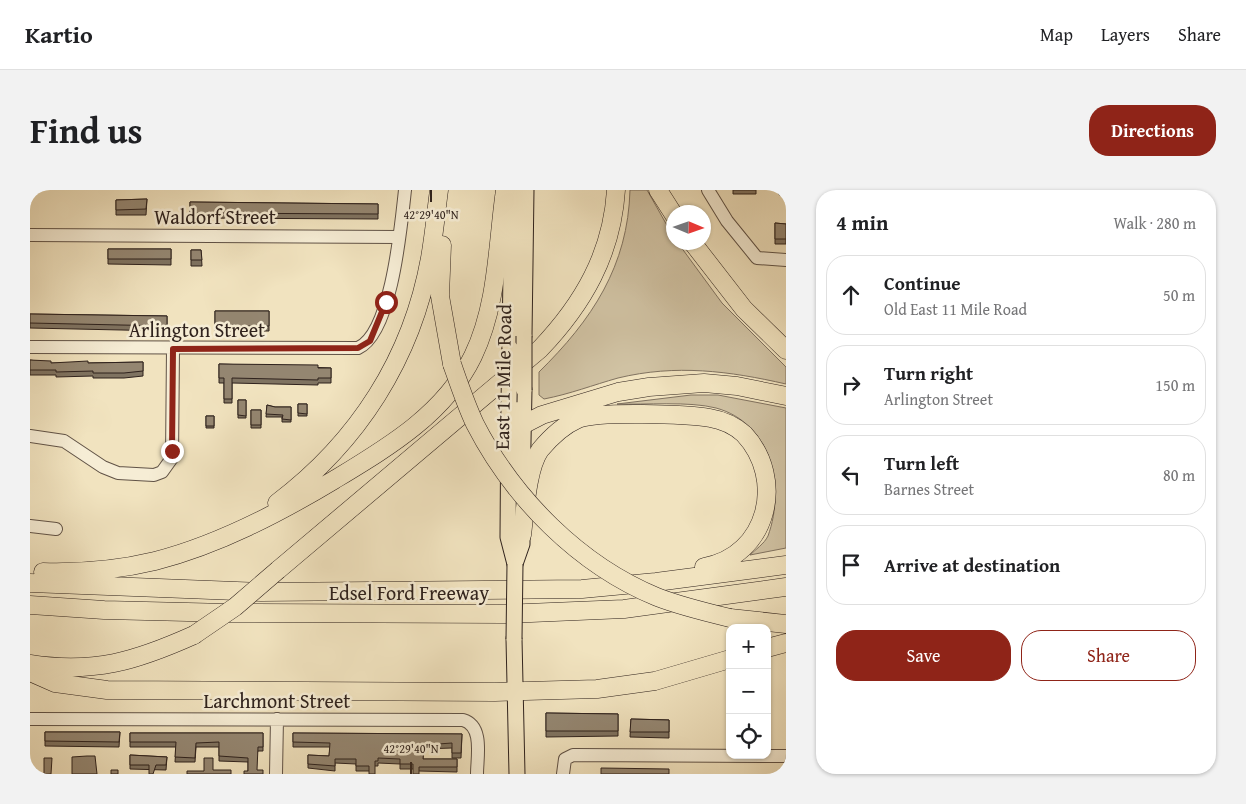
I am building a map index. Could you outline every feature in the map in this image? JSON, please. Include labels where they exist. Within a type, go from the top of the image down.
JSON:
[{"type":"highway","points":[[224,536],[271,508],[308,480],[341,445],[393,372],[411,329],[430,258],[439,190]]},
{"type":"highway","points":[[449,190],[440,256],[440,296],[452,364],[474,422],[516,488],[557,532],[599,565],[640,589],[658,597],[730,618],[786,624]]},
{"type":"highway","points":[[30,571],[73,573],[116,569],[181,553],[224,536],[311,495],[370,459],[406,434],[448,393],[473,358],[489,313],[505,190]]},
{"type":"highway","points":[[30,664],[66,668],[104,666],[156,653],[194,636],[235,607],[540,349],[556,333],[583,297],[602,259],[608,240],[616,190]]},
{"type":"highway","points":[[658,190],[668,205]]},
{"type":"highway","points":[[698,250],[744,310],[786,350]]},
{"type":"highway","points":[[516,429],[550,412],[618,392],[649,387],[704,384],[737,386],[786,396]]},
{"type":"highway","points":[[522,535],[531,474],[539,452],[552,437],[570,423],[592,416],[625,415],[686,416],[721,421],[745,434],[763,461],[770,484],[770,497],[764,524],[750,544],[723,562],[678,571],[656,582]]},
{"type":"highway","name":"Edsel Ford Freeway","points":[[30,583],[261,592],[582,589],[656,582],[786,565]]},
{"type":"highway","name":"Edsel Ford Freeway","points":[[30,605],[229,613],[505,614],[624,609],[786,587]]},
{"type":"highway","points":[[771,647],[786,643]]},
{"type":"highway","points":[[30,672],[55,683],[107,690],[597,690],[670,678],[726,661]]},
{"type":"main road","name":"East 11 Mile Road","points":[[512,190],[509,402],[516,429],[522,535],[522,544],[515,564]]},
{"type":"main road","name":"East 11 Mile Road","points":[[517,774],[514,690],[515,564],[508,537],[516,429],[524,390],[526,190]]},
{"type":"street","points":[[399,237],[405,190]]},
{"type":"street","points":[[708,190],[727,221],[757,258],[786,260]]},
{"type":"street","name":"Waldorf Street","points":[[30,235],[399,237]]},
{"type":"street","name":"Arlington Street","points":[[30,347],[351,350],[363,346],[374,335],[386,302],[399,237]]},
{"type":"street","points":[[30,436],[64,442],[103,467],[118,473],[154,474],[162,472],[172,458],[173,349]]},
{"type":"street","points":[[30,526],[56,529]]},
{"type":"street","name":"Larchmont Street","points":[[30,719],[468,721],[474,727],[477,736],[477,774]]},
{"type":"street","points":[[276,774],[277,719]]},
{"type":"street","points":[[563,774],[565,759],[573,755],[786,756]]},
{"type":"shaded area","points":[[630,190],[647,190],[666,224],[666,250],[683,250],[722,303],[786,367],[786,384],[723,373],[682,370],[661,371],[618,378],[544,399],[539,395],[539,372],[591,312],[604,290],[622,243],[628,218]]},
{"type":"shaded area","points":[[691,395],[718,395],[786,408],[786,548],[750,555],[768,536],[773,517],[775,497],[774,477],[769,459],[761,442],[750,427],[735,416],[716,408],[705,406],[617,404]]},
{"type":"building","points":[[147,199],[146,209],[116,210],[116,200]]},
{"type":"building","points":[[190,202],[378,204],[378,214],[190,213]]},
{"type":"building","points":[[775,223],[786,224],[786,239],[775,239]]},
{"type":"building","points":[[108,249],[171,249],[171,259],[108,259]]},
{"type":"building","points":[[191,250],[201,250],[202,260],[191,260]]},
{"type":"building","points":[[215,311],[269,311],[269,326],[215,326]]},
{"type":"building","points":[[30,314],[167,316],[167,326],[30,323]]},
{"type":"building","points":[[30,360],[51,361],[51,363],[88,361],[88,363],[143,362],[143,371],[93,373],[93,371],[56,372],[56,370],[30,370]]},
{"type":"building","points":[[219,364],[318,365],[318,368],[331,368],[331,378],[318,378],[318,380],[232,378],[232,399],[224,399],[224,378],[219,378]]},
{"type":"building","points":[[238,400],[246,400],[246,416],[238,415]]},
{"type":"building","points":[[298,404],[307,404],[307,414],[298,413]]},
{"type":"building","points":[[267,405],[291,407],[291,420],[282,419],[283,415],[266,414]]},
{"type":"building","points":[[251,410],[261,410],[261,425],[251,425]]},
{"type":"building","points":[[206,416],[214,416],[214,426],[206,426]]},
{"type":"building","points":[[546,713],[618,714],[618,731],[546,731]]},
{"type":"building","points":[[631,719],[669,720],[669,732],[630,732]]},
{"type":"building","points":[[45,732],[120,732],[119,742],[45,741]]},
{"type":"building","points":[[130,733],[263,733],[263,747],[258,747],[257,770],[263,770],[263,774],[244,774],[244,771],[248,771],[248,758],[219,756],[219,742],[196,743],[195,758],[175,757],[176,742],[130,742]]},
{"type":"building","points":[[293,733],[462,734],[461,753],[452,753],[452,743],[424,745],[423,759],[457,759],[457,767],[419,767],[419,774],[413,774],[413,764],[400,764],[400,759],[378,758],[378,761],[375,761],[375,774],[369,774],[369,766],[356,766],[356,759],[335,759],[335,766],[308,764],[308,755],[329,756],[330,743],[293,742]]},
{"type":"building","points":[[130,755],[167,757],[166,765],[156,765],[153,774],[149,774],[149,765],[130,765]]},
{"type":"building","points":[[95,756],[97,774],[72,774],[72,757]]},
{"type":"building","points":[[44,758],[52,758],[51,774],[44,774]]},
{"type":"building","points":[[204,758],[213,758],[213,770],[231,770],[231,774],[187,774],[187,771],[204,771]]},
{"type":"building","points":[[601,768],[669,769],[669,774],[601,774]]},
{"type":"building","points":[[111,770],[118,770],[118,774],[111,774]]},
{"type":"route","points":[[172,451],[173,349],[351,350],[370,341],[386,302]]}]
